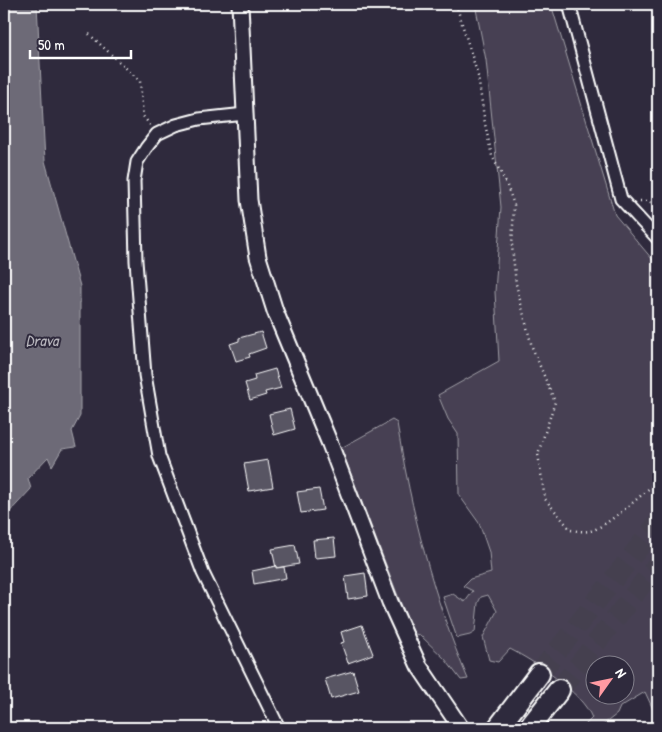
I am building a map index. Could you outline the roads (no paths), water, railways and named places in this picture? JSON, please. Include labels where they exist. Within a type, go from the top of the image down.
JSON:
[{"type":"highway","points":[[504,721],[539,674]]},
{"type":"highway","points":[[529,728],[559,690]]},
{"type":"street","points":[[240,4],[250,200],[258,256],[275,311],[330,444],[390,602],[410,646],[431,685],[461,728]]},
{"type":"street","points":[[569,4],[621,199],[658,239]]},
{"type":"street","points":[[245,114],[198,119],[176,124],[157,134],[137,162],[134,181],[136,260],[145,375],[159,456],[203,573],[279,728]]},
{"type":"water","name":"Drava","points":[[4,4],[37,4],[45,161],[80,286],[80,416],[72,431],[76,447],[62,449],[52,466],[48,457],[28,478],[31,489],[4,518]]},
{"type":"tunnel","points":[[539,674],[658,523]]},
{"type":"tunnel","points":[[559,690],[658,564]]}]
